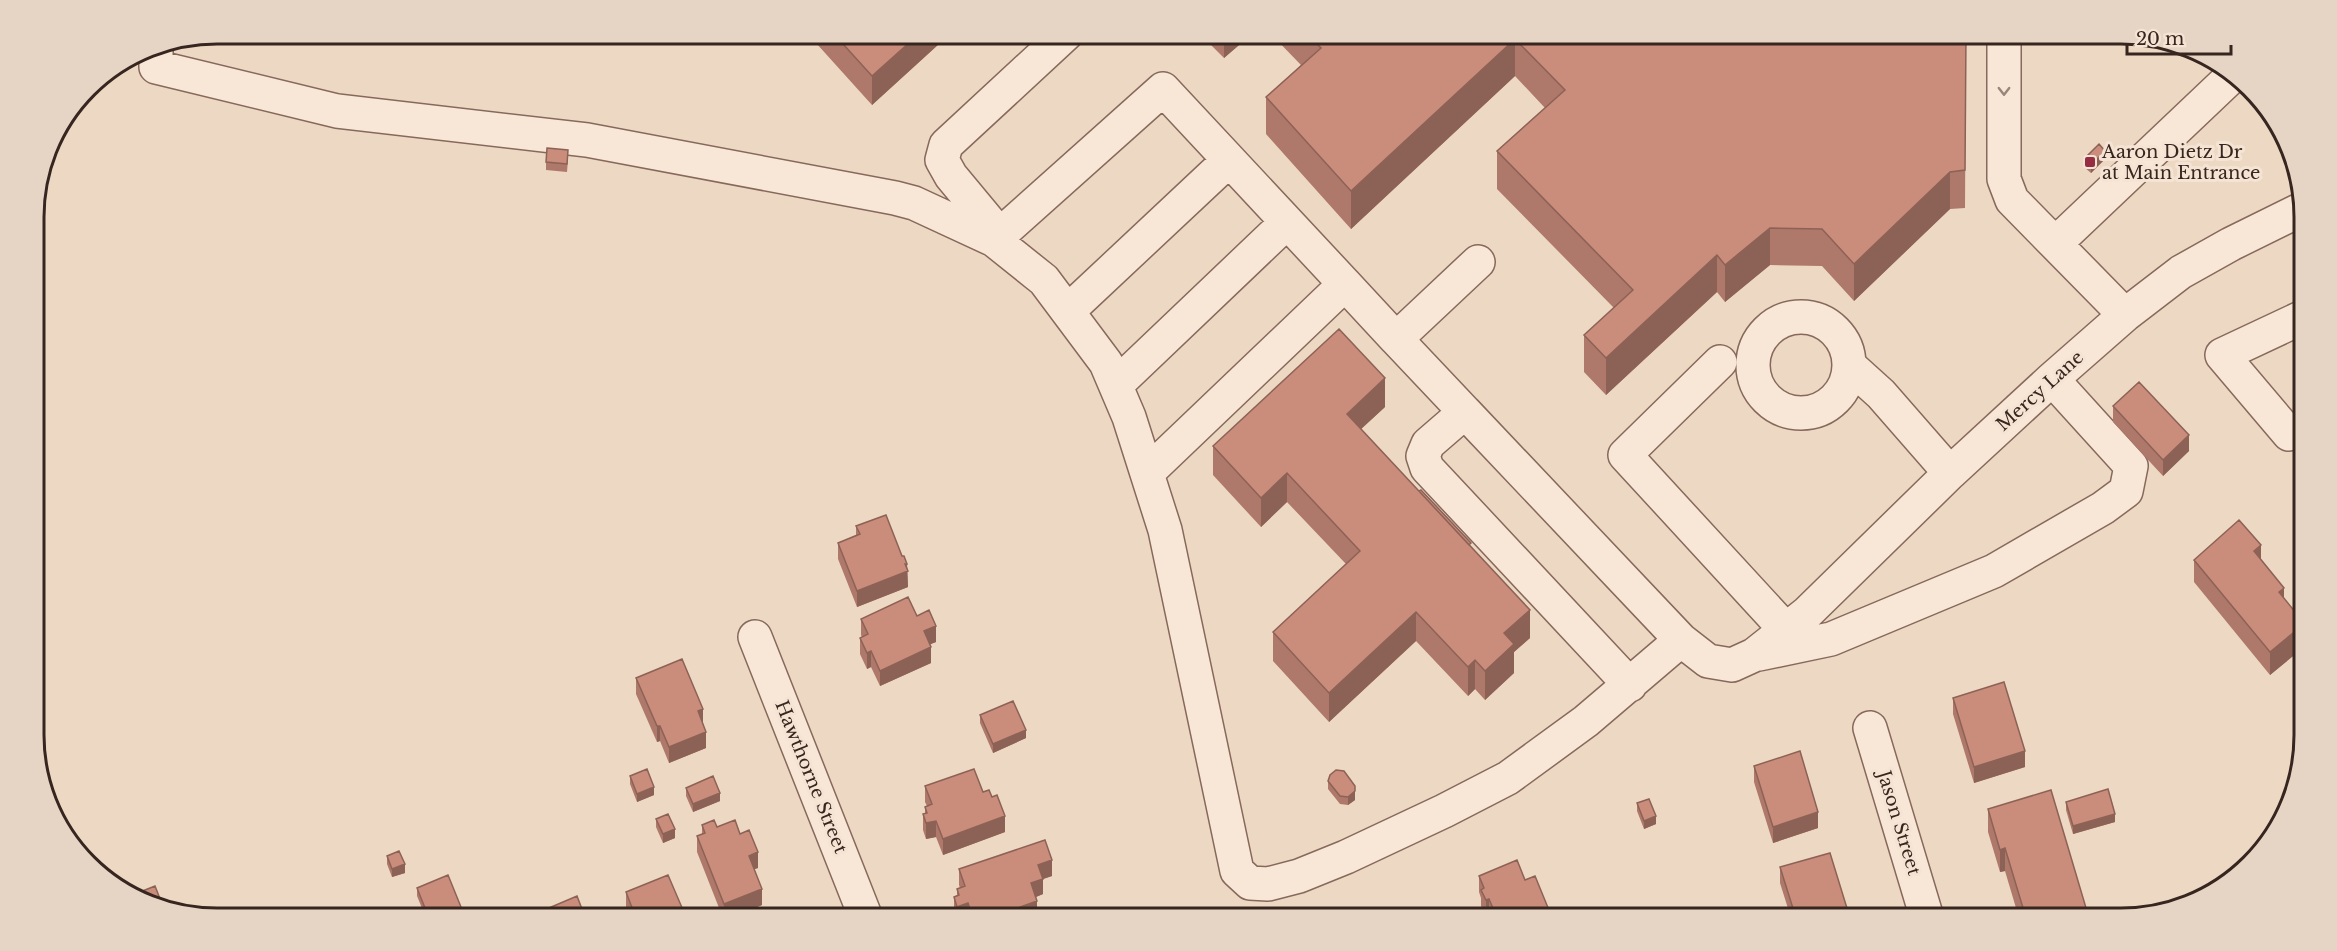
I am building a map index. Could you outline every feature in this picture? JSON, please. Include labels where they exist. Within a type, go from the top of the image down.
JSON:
[{"type":"street","points":[[1055,44],[946,145],[942,160],[951,176],[997,237],[1044,280],[1068,311],[1106,363],[1116,385],[1165,530],[1237,872],[1250,883],[1268,884],[1308,872],[1356,853],[1466,800],[1508,778],[1630,686],[1681,640]]},
{"type":"street","points":[[2004,44],[2004,179],[2012,200],[2125,315]]},
{"type":"street","points":[[156,55],[156,67],[337,111],[587,140],[895,198],[914,203],[997,237]]},
{"type":"street","points":[[2056,243],[2227,80]]},
{"type":"street","points":[[997,237],[1162,89],[1681,640],[1708,661],[1732,666],[1754,655],[1831,639],[1994,571],[2103,508],[2126,491],[2131,466],[2052,379]]},
{"type":"street","points":[[1068,311],[1228,160]]},
{"type":"street","name":"Mercy Lane","points":[[1754,655],[1797,621],[1950,473],[2125,315],[2181,272],[2294,213]]},
{"type":"street","points":[[1116,385],[1287,222]]},
{"type":"street","points":[[1396,339],[1478,262]]},
{"type":"street","points":[[1147,473],[1345,284]]},
{"type":"street","points":[[2294,321],[2222,355],[2289,434],[2294,432]]},
{"type":"street","points":[[1720,362],[1625,455],[1797,621]]},
{"type":"street","points":[[1850,366],[1881,394],[1950,473]]},
{"type":"street","points":[[1465,412],[1428,444],[1423,456],[1426,468],[1630,686]]},
{"type":"street","name":"Hawthorne Street","points":[[755,637],[862,908]]},
{"type":"street","name":"Jason Street","points":[[1870,728],[1924,907]]},
{"type":"building","points":[[843,44],[908,44],[872,76]]},
{"type":"building","points":[[1317,44],[1510,44],[1351,191],[1266,97],[1321,48]]},
{"type":"building","points":[[1520,44],[1966,44],[1965,170],[1950,172],[1854,264],[1822,229],[1770,228],[1725,265],[1717,255],[1606,358],[1584,335],[1633,290],[1497,151],[1565,90]]},
{"type":"building","points":[[2099,144],[2105,151],[2091,165],[2084,159]]},
{"type":"building","points":[[547,148],[568,150],[567,164],[546,162]]},
{"type":"building","points":[[1339,329],[1385,378],[1347,414],[1530,610],[1504,633],[1514,644],[1485,671],[1475,660],[1468,667],[1416,612],[1329,693],[1273,632],[1360,551],[1287,473],[1261,498],[1213,446]]},
{"type":"building","points":[[2139,382],[2189,435],[2163,460],[2113,406]]},
{"type":"building","points":[[1421,490],[1471,543],[1469,545],[1419,491]]},
{"type":"building","points":[[886,515],[908,571],[857,591],[838,543],[860,534],[856,526]]},
{"type":"building","points":[[2239,520],[2261,545],[2254,551],[2284,588],[2279,592],[2294,611],[2294,632],[2270,652],[2194,560]]},
{"type":"building","points":[[908,597],[917,616],[929,610],[936,626],[924,631],[931,647],[880,671],[871,651],[867,653],[860,638],[868,634],[861,619]]},
{"type":"building","points":[[682,659],[703,709],[698,711],[706,732],[669,747],[636,678]]},
{"type":"building","points":[[2004,682],[2025,751],[1974,767],[1953,698]]},
{"type":"building","points":[[1013,701],[1026,730],[993,744],[980,715]]},
{"type":"building","points":[[1800,751],[1818,812],[1773,827],[1754,766]]},
{"type":"building","points":[[647,769],[654,787],[637,794],[630,776]]},
{"type":"building","points":[[974,769],[983,792],[989,790],[992,797],[997,795],[1005,816],[943,839],[936,821],[926,823],[923,814],[927,813],[925,807],[932,804],[925,786]]},
{"type":"building","points":[[1336,770],[1344,771],[1355,786],[1355,791],[1348,797],[1340,796],[1328,781],[1330,775]]},
{"type":"building","points":[[713,776],[720,793],[693,804],[686,788]]},
{"type":"building","points":[[2108,789],[2115,814],[2073,826],[2066,802]]},
{"type":"building","points":[[2051,790],[2086,907],[2023,907],[2005,848],[2000,850],[1988,809]]},
{"type":"building","points":[[1649,799],[1656,816],[1644,821],[1637,803]]},
{"type":"building","points":[[668,814],[675,829],[663,834],[656,819]]},
{"type":"building","points":[[714,820],[717,827],[735,820],[740,834],[749,830],[758,852],[749,856],[762,889],[724,904],[697,836],[705,833],[702,825]]},
{"type":"building","points":[[1045,840],[1052,860],[1038,865],[1043,879],[1031,883],[1037,901],[1018,908],[970,908],[968,903],[957,907],[954,897],[959,895],[957,889],[965,886],[959,869]]},
{"type":"building","points":[[399,851],[405,864],[392,869],[387,856]]},
{"type":"building","points":[[1830,853],[1847,907],[1793,907],[1780,867]]},
{"type":"building","points":[[1517,860],[1525,880],[1535,876],[1548,907],[1493,907],[1481,890],[1484,888],[1479,876]]},
{"type":"building","points":[[448,875],[461,907],[425,908],[417,888]]},
{"type":"building","points":[[668,875],[682,908],[632,908],[626,892]]},
{"type":"building","points":[[155,886],[159,897],[143,891]]},
{"type":"building","points":[[577,896],[582,908],[549,908]]},
{"type":"place","name":"Aaron Dietz Dr at Main Entrance","points":[[2090,162]]}]
